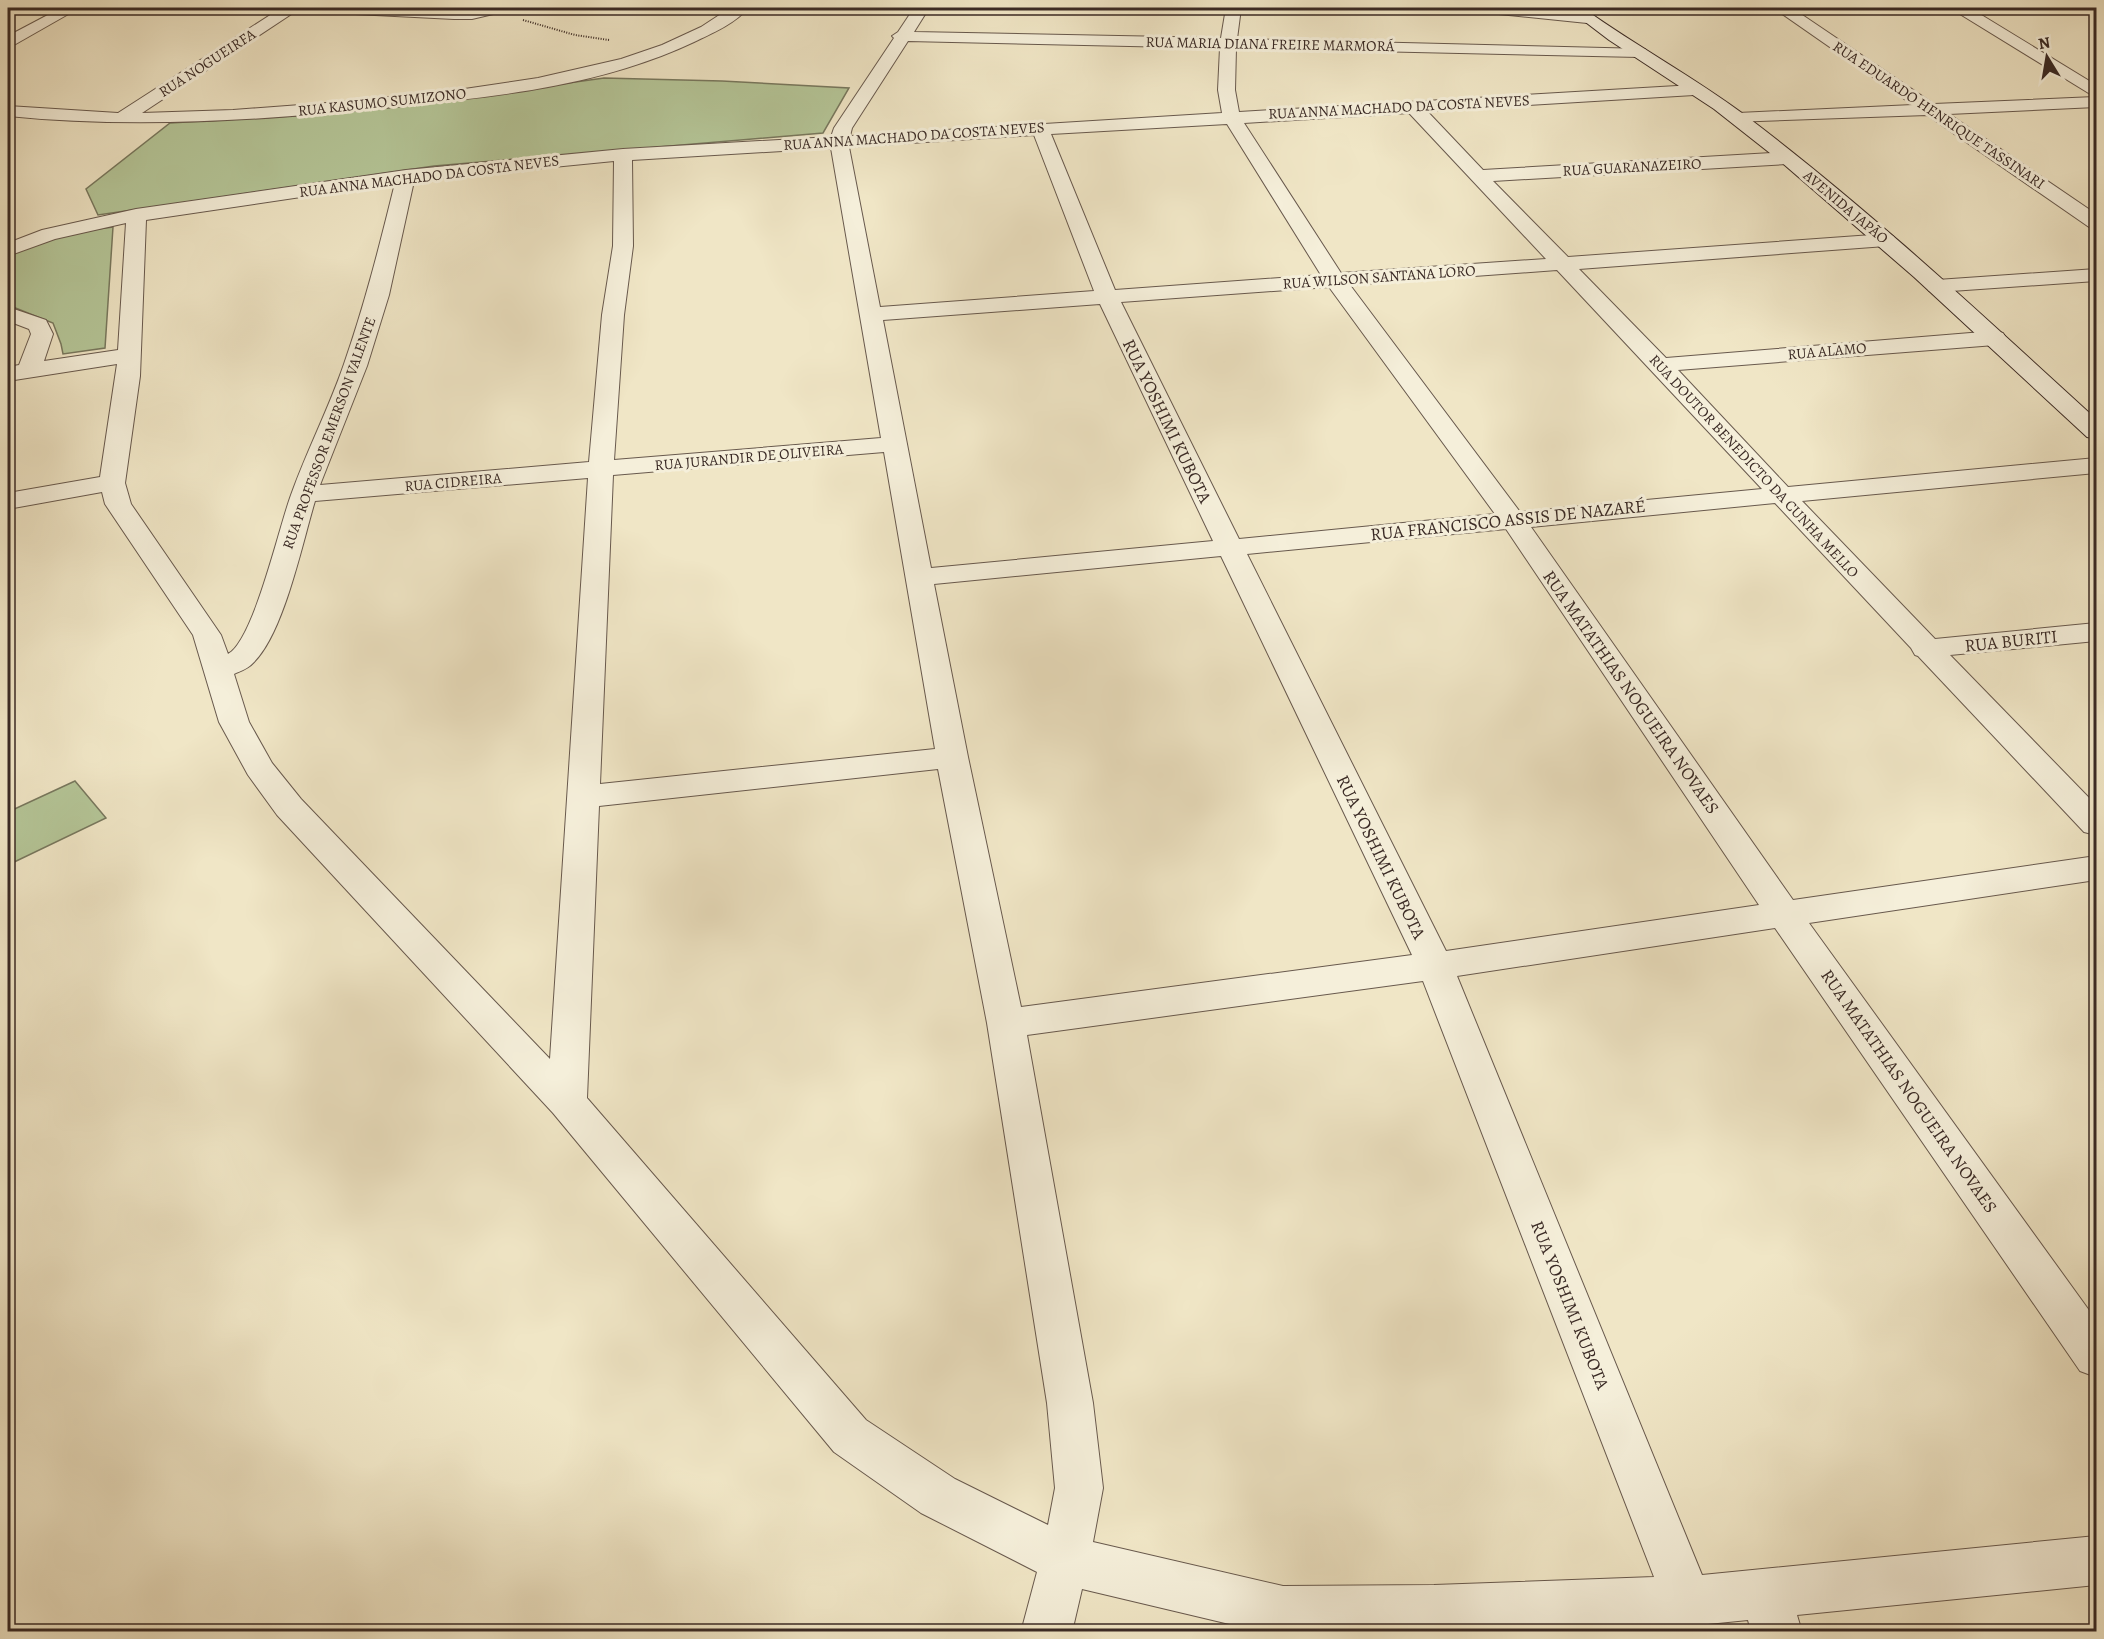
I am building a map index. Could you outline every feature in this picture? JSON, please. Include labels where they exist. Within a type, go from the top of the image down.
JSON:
[{"type":"street","points":[[8,42],[71,8]]},
{"type":"street","name":"RUA NOGUEIRFA","points":[[123,118],[291,8]]},
{"type":"street","points":[[302,8],[454,14],[497,9]]},
{"type":"street","name":"RUA KASUMO SUMIZONO","points":[[8,111],[123,118],[189,117],[293,111],[483,92],[604,68],[668,47],[703,32],[740,8]]},
{"type":"street","points":[[921,8],[900,36],[843,128],[839,141],[952,757],[1006,1023],[1070,1403],[1079,1488],[1065,1560],[1046,1632]]},
{"type":"street","name":"RUA MATATHIAS NOGUEIRA NOVAES","points":[[1234,8],[1228,43],[1226,100],[1232,117],[1334,279],[1512,519],[1785,916],[2097,1356]]},
{"type":"street","points":[[1489,8],[1581,13]]},
{"type":"street","name":"RUA EDUARDO HENRIQUE TASSINARI","points":[[1783,8],[2097,223]]},
{"type":"street","points":[[1960,8],[2097,92]]},
{"type":"street","name":"AVENIDA JAPÃO","points":[[1581,13],[1737,118],[1787,158],[1886,240],[2097,432]]},
{"type":"street","name":"RUA MARIA DIANA FREIRE MARMORÁ","points":[[900,36],[1639,52]]},
{"type":"street","name":"RUA ANNA MACHADO DA COSTA NEVES","points":[[8,250],[49,234],[136,215],[406,176],[623,155],[1694,90]]},
{"type":"street","points":[[1737,118],[2097,102]]},
{"type":"street","name":"RUA DOUTOR BENEDICTO DA CUNHA MELLO","points":[[1413,107],[1660,365],[1925,649],[2097,824]]},
{"type":"street","name":"RUA YOSHIMI KUBOTA","points":[[1040,129],[1107,296],[1228,548],[1435,966],[1688,1601]]},
{"type":"street","points":[[567,1102],[601,470],[613,315],[623,246],[623,155]]},
{"type":"street","name":"RUA GUARANAZEIRO","points":[[1477,176],[1787,158]]},
{"type":"street","name":"RUA PROFESSOR EMERSON VALENTE","points":[[220,670],[242,658],[254,644],[265,620],[304,494],[355,366],[378,295],[406,176]]},
{"type":"street","points":[[136,215],[128,376],[112,483],[118,504],[207,635],[220,670],[234,722],[259,768],[289,807],[567,1102],[850,1436],[938,1497],[1065,1560],[1282,1622],[1434,1610],[1688,1601],[1771,1613],[2097,1561]]},
{"type":"street","name":"RUA WILSON SANTANA LORO","points":[[872,314],[1886,240]]},
{"type":"street","points":[[1937,286],[2097,275]]},
{"type":"street","points":[[8,313],[38,325],[42,334],[18,372]]},
{"type":"street","name":"RUA ALAMO","points":[[1660,365],[1995,338]]},
{"type":"street","points":[[18,372],[129,355]]},
{"type":"street","name":"RUA JURANDIR DE OLIVEIRA","points":[[601,470],[896,444]]},
{"type":"street","name":"RUA FRANCISCO ASSIS DE NAZARÉ","points":[[920,577],[2097,465]]},
{"type":"street","name":"RUA CIDREIRA","points":[[304,494],[601,470]]},
{"type":"street","points":[[8,501],[112,483]]},
{"type":"street","name":"RUA BURITI","points":[[1925,649],[2097,632]]},
{"type":"street","points":[[584,797],[952,757]]},
{"type":"street","points":[[1006,1023],[1435,966],[2097,868]]},
{"type":"path","points":[[497,9],[538,26],[575,35],[668,47]]},
{"type":"green space","points":[[604,78],[722,81],[849,88],[823,133],[434,166],[98,215],[86,189],[170,123],[326,114],[406,106]]},
{"type":"green space","points":[[113,227],[105,348],[63,354],[53,323],[8,305],[8,256],[31,242],[58,234]]},
{"type":"green space","points":[[75,781],[106,818],[8,865],[8,812]]}]
